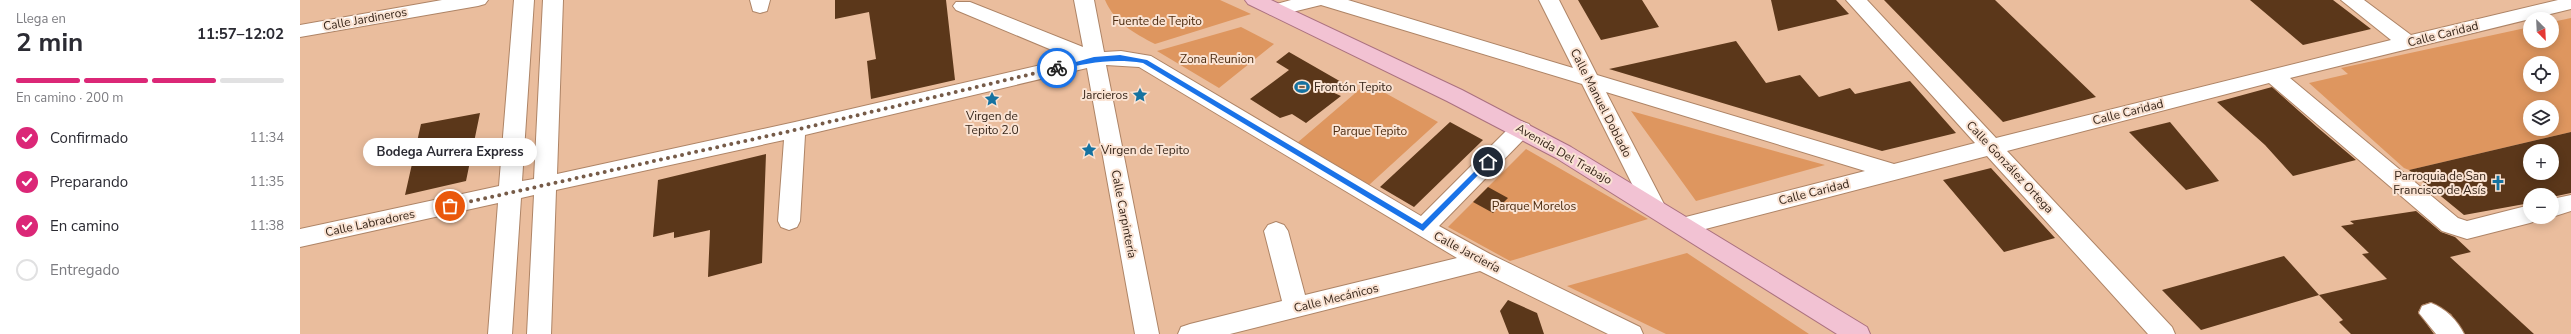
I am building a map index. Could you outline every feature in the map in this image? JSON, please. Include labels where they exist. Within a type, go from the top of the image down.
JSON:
[{"type":"main road","name":"Avenida Del Trabajo","points":[[1255,0],[1521,129],[1654,206],[1805,303],[1858,334]]},
{"type":"street","name":"Calle Jardineros","points":[[300,31],[400,6],[478,0]]},
{"type":"street","points":[[500,334],[524,0]]},
{"type":"street","points":[[540,334],[544,186],[552,0]]},
{"type":"street","name":"Calle Carpintería","points":[[1084,0],[1147,334]]},
{"type":"street","points":[[1276,10],[1315,0]]},
{"type":"street","points":[[1327,0],[1894,172]]},
{"type":"street","name":"Calle Manuel Doblado","points":[[1549,0],[1654,206]]},
{"type":"street","name":"Calle González Ortega","points":[[1856,0],[2163,334]]},
{"type":"street","points":[[2351,0],[2409,43]]},
{"type":"street","name":"Calle Caridad","points":[[1686,226],[2273,75],[2571,3]]},
{"type":"street","name":"Calle Jarciería","points":[[963,6],[1094,59],[1120,58],[1144,61],[1423,228],[1482,261],[1631,334]]},
{"type":"street","name":"Calle Labradores","points":[[300,238],[510,194],[795,130],[1094,59]]},
{"type":"street","points":[[2273,75],[2450,225],[2467,230],[2523,216]]},
{"type":"street","points":[[1423,228],[1521,129]]},
{"type":"street","points":[[789,221],[795,130]]},
{"type":"street","points":[[2559,206],[2571,203]]},
{"type":"street","points":[[1276,231],[1296,308]]},
{"type":"street","name":"Calle Mecánicos","points":[[1190,334],[1482,261]]},
{"type":"street","points":[[2431,313],[2452,334]]},
{"type":"green space","name":"Fuente de Tepito","points":[[1105,0],[1220,0],[1251,14],[1155,44],[1140,36],[1120,21],[1109,8]]},
{"type":"green space","points":[[2571,18],[2571,132],[2559,135],[2559,100],[2523,100],[2523,136],[2554,136],[2409,170],[2404,168],[2309,83],[2348,74],[2341,68],[2523,29],[2523,48],[2559,48],[2559,21]]},
{"type":"green space","name":"Zona Reunion","points":[[1241,27],[1274,44],[1219,88],[1157,51]]},
{"type":"green space","name":"Parque Tepito","points":[[1367,83],[1438,122],[1369,185],[1297,143]]},
{"type":"green space","points":[[1631,111],[1825,165],[1696,201]]},
{"type":"green space","name":"Parque Morelos","points":[[1526,149],[1648,219],[1510,261],[1448,227]]},
{"type":"green space","points":[[1687,253],[1809,334],[1666,334],[1567,286]]},
{"type":"building","points":[[835,0],[946,0],[955,80],[871,99],[867,61],[876,59],[869,12],[835,19]]},
{"type":"building","points":[[1578,0],[1642,0],[1659,27],[1601,40]]},
{"type":"building","points":[[1771,0],[1836,0],[1849,14],[1778,31]]},
{"type":"building","points":[[1884,0],[1995,0],[2096,97],[2003,122]]},
{"type":"building","points":[[2250,0],[2333,0],[2371,29],[2303,45]]},
{"type":"building","points":[[1736,41],[1766,83],[1800,75],[1819,97],[1850,88],[1855,94],[1910,81],[1956,133],[1882,151],[1609,69]]},
{"type":"building","name":"Frontón Tepito","points":[[1289,52],[1343,83],[1332,92],[1341,96],[1306,123],[1292,114],[1280,118],[1250,99],[1289,70],[1276,62]]},
{"type":"building","points":[[2272,87],[2356,160],[2293,176],[2265,145],[2217,102]]},
{"type":"building","points":[[480,113],[466,181],[405,195],[421,124]]},
{"type":"building","points":[[1450,122],[1483,140],[1414,207],[1380,187]]},
{"type":"building","points":[[2170,122],[2219,181],[2186,190],[2129,132]]},
{"type":"building","name":"Parroquia de San Francisco de Asís","points":[[2571,132],[2571,193],[2559,196],[2559,188],[2523,188],[2523,204],[2464,215],[2409,170]]},
{"type":"building","points":[[766,154],[762,263],[708,277],[710,230],[674,238],[674,232],[653,237],[658,180]]},
{"type":"building","points":[[1991,168],[2055,238],[2004,252],[1943,180]]},
{"type":"building","points":[[1488,187],[1508,198],[1493,213],[1473,202]]},
{"type":"building","points":[[2416,211],[2441,232],[2455,237],[2471,252],[2450,257],[2534,334],[2465,334],[2451,314],[2431,302],[2422,305],[2418,312],[2434,334],[2351,334],[2339,322],[2343,320],[2319,295],[2387,279],[2362,254],[2369,253],[2341,226],[2354,224],[2350,221]]},
{"type":"building","points":[[2284,256],[2319,295],[2201,330],[2162,290]]},
{"type":"building","points":[[1508,300],[1537,313],[1544,334],[1509,334],[1500,311]]},
{"type":"way so far","points":[[450,206],[795,130],[1057,68]]},
{"type":"place","name":"Frontón Tepito","points":[[1302,87]]},
{"type":"place","name":"Jarcieros","points":[[1140,95]]},
{"type":"place","name":"Virgen de Tepito 2.0","points":[[992,99]]},
{"type":"place","name":"Virgen de Tepito","points":[[1089,150]]},
{"type":"place","name":"Parroquia de San Francisco de Asís","points":[[2498,183]]},
{"type":"place","name":"Bodega Aurrera Express","points":[[450,206]]},
{"type":"route","points":[[1057,68],[1094,59],[1132,58],[1144,61],[1423,228],[1488,162]]}]
